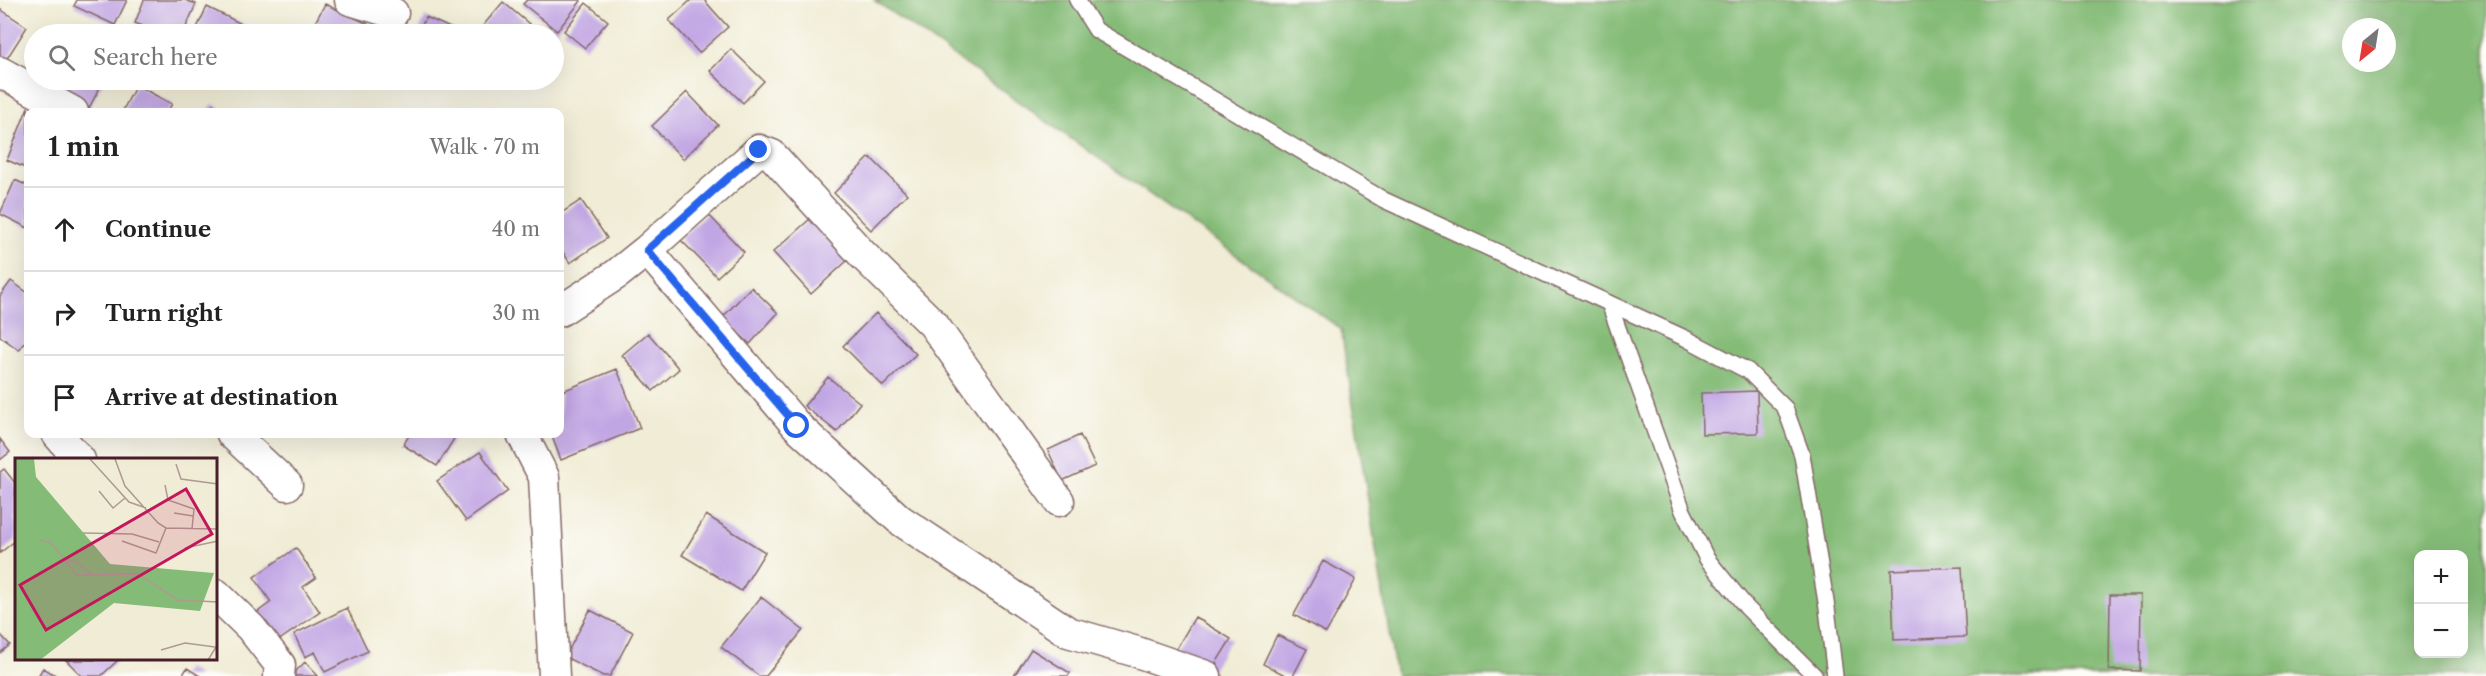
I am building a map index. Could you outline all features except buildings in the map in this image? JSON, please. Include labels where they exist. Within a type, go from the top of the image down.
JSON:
[{"type":"street","points":[[350,0],[393,13]]},
{"type":"street","points":[[0,72],[24,85]]},
{"type":"street","points":[[33,90],[66,108]]},
{"type":"street","points":[[564,308],[617,274],[647,250],[759,150],[772,155],[863,255],[933,324],[1059,501]]},
{"type":"street","points":[[647,250],[797,426],[900,520],[1068,632],[1137,652],[1206,676]]},
{"type":"street","points":[[61,438],[78,458]]},
{"type":"street","points":[[236,438],[287,485]]},
{"type":"street","points":[[524,438],[544,477],[554,676]]},
{"type":"street","points":[[218,596],[251,628],[280,665],[279,676]]},
{"type":"lane","points":[[1077,0],[1096,30],[1384,200],[1687,339],[1748,371],[1785,408],[1802,454],[1827,608],[1835,676]]},
{"type":"lane","points":[[1609,303],[1683,511],[1707,559],[1747,608],[1815,676]]},
{"type":"green space","points":[[874,0],[2486,0],[2486,676],[1396,676],[1341,329]]},
{"type":"route","points":[[759,150],[647,250],[797,426]]}]
